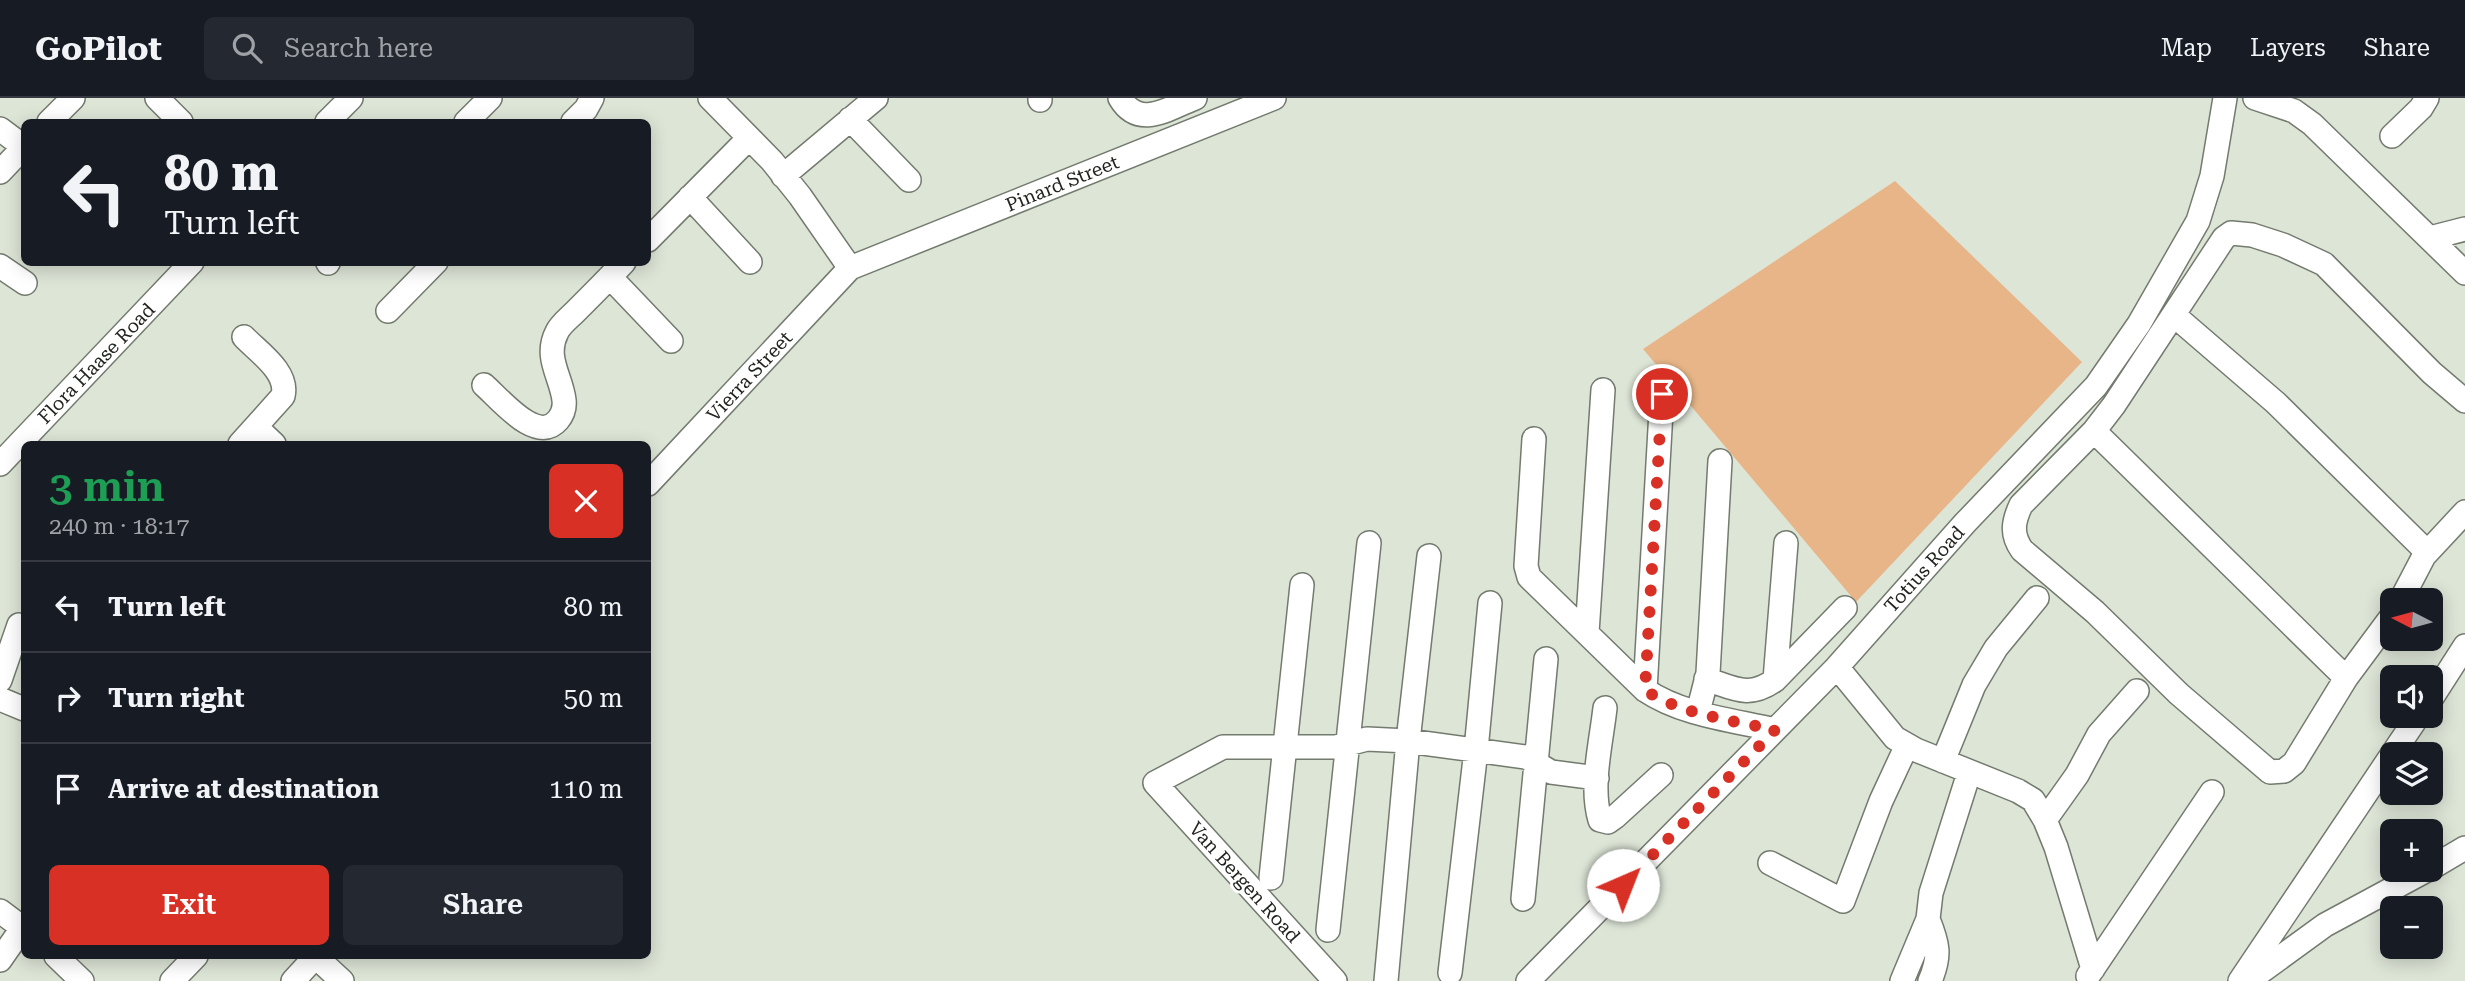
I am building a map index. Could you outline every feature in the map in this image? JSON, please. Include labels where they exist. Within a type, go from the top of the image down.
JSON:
[{"type":"street","points":[[52,119],[73,98]]},
{"type":"street","points":[[157,98],[178,119]]},
{"type":"street","points":[[330,119],[351,98]]},
{"type":"street","points":[[469,119],[491,98]]},
{"type":"street","points":[[576,119],[592,98]]},
{"type":"street","points":[[710,98],[783,176],[850,268]]},
{"type":"street","points":[[783,176],[876,98]]},
{"type":"street","points":[[1120,98],[1126,108],[1142,115],[1152,115],[1195,98]]},
{"type":"street","name":"Pinard Street","points":[[850,268],[1274,98]]},
{"type":"street","name":"Totius Road","points":[[1528,981],[1837,667],[1965,523],[2088,396],[2113,363],[2168,277],[2203,210],[2212,176],[2225,98]]},
{"type":"street","points":[[2255,98],[2278,104],[2312,124],[2465,272]]},
{"type":"street","points":[[2392,136],[2421,108],[2427,98]]},
{"type":"street","points":[[850,119],[909,180]]},
{"type":"street","points":[[0,129],[21,145]]},
{"type":"street","points":[[651,237],[750,138]]},
{"type":"street","points":[[0,172],[21,150]]},
{"type":"street","points":[[690,197],[750,262]]},
{"type":"street","points":[[2430,238],[2465,229]]},
{"type":"street","points":[[2380,632],[2346,678],[2294,763],[2284,771],[2270,772],[2173,689],[2095,612],[2022,550],[2014,536],[2014,526],[2021,505],[2094,430],[2114,405],[2224,239],[2231,233],[2252,235],[2283,245],[2324,264],[2432,373],[2465,401]]},
{"type":"street","points":[[0,266],[25,283]]},
{"type":"street","name":"Flora Haase Road","points":[[22,441],[188,266]]},
{"type":"street","points":[[388,311],[432,266]]},
{"type":"street","name":"Vierra Street","points":[[651,481],[850,268]]},
{"type":"street","points":[[484,385],[513,412],[532,425],[541,429],[551,428],[561,417],[564,408],[564,397],[552,364],[551,350],[558,330],[617,270],[671,341]]},
{"type":"street","points":[[2175,316],[2276,403],[2427,552]]},
{"type":"street","points":[[243,441],[283,396],[285,388],[278,372],[244,337]]},
{"type":"street","points":[[1587,634],[1603,390]]},
{"type":"street","points":[[1645,690],[1662,394]]},
{"type":"street","points":[[256,427],[271,441]]},
{"type":"street","points":[[2094,430],[2346,678]]},
{"type":"street","points":[[1534,439],[1526,566],[1529,577],[1645,690],[1659,699],[1698,712],[1775,730]]},
{"type":"street","name":"Flora Haase Road","points":[[0,464],[21,442]]},
{"type":"street","points":[[1698,712],[1706,680],[1720,461]]},
{"type":"street","points":[[2408,588],[2427,552],[2465,512]]},
{"type":"street","points":[[1775,680],[1786,542]]},
{"type":"street","points":[[1328,930],[1369,543]]},
{"type":"street","points":[[1386,981],[1408,741],[1429,556]]},
{"type":"street","points":[[1271,878],[1302,585]]},
{"type":"street","points":[[1944,761],[1974,685],[1996,648],[2037,598]]},
{"type":"street","points":[[1450,973],[1490,603]]},
{"type":"street","points":[[1706,680],[1738,690],[1762,689],[1775,680],[1845,608]]},
{"type":"street","points":[[0,680],[19,625]]},
{"type":"street","points":[[2443,680],[2465,646]]},
{"type":"street","points":[[1523,899],[1546,659]]},
{"type":"street","points":[[1837,667],[1895,738],[2033,800],[2056,847],[2088,975]]},
{"type":"street","points":[[2045,820],[2077,775],[2099,734],[2137,691]]},
{"type":"street","points":[[0,699],[21,708]]},
{"type":"street","points":[[1605,708],[1597,778],[1597,808],[1600,820],[1608,822],[1661,775]]},
{"type":"street","points":[[2240,981],[2409,728]]},
{"type":"street","points":[[1286,747],[1336,747],[1367,738],[1408,741],[1526,757],[1551,772],[1597,778]]},
{"type":"street","points":[[1770,863],[1843,901],[1881,801],[1907,745]]},
{"type":"street","name":"Van Bergen Road","points":[[1286,747],[1223,747],[1155,783],[1335,981]]},
{"type":"street","points":[[1902,981],[1928,919],[1931,893],[1969,773]]},
{"type":"street","points":[[2088,975],[2212,792]]},
{"type":"street","points":[[2443,861],[2465,848]]},
{"type":"street","points":[[2248,981],[2325,925],[2405,882]]},
{"type":"street","points":[[0,911],[21,926]]},
{"type":"street","points":[[1928,919],[1937,942],[1938,962],[1930,981]]},
{"type":"street","points":[[0,960],[21,932]]},
{"type":"street","points":[[59,959],[82,981]]},
{"type":"street","points":[[172,981],[193,959]]},
{"type":"street","points":[[293,981],[312,959]]},
{"type":"street","points":[[318,959],[342,981]]},
{"type":"shaded area","points":[[1895,181],[2082,362],[1856,602],[1643,349]]},
{"type":"route","points":[[1623,885],[1775,730],[1680,707],[1645,690],[1662,394]]}]
